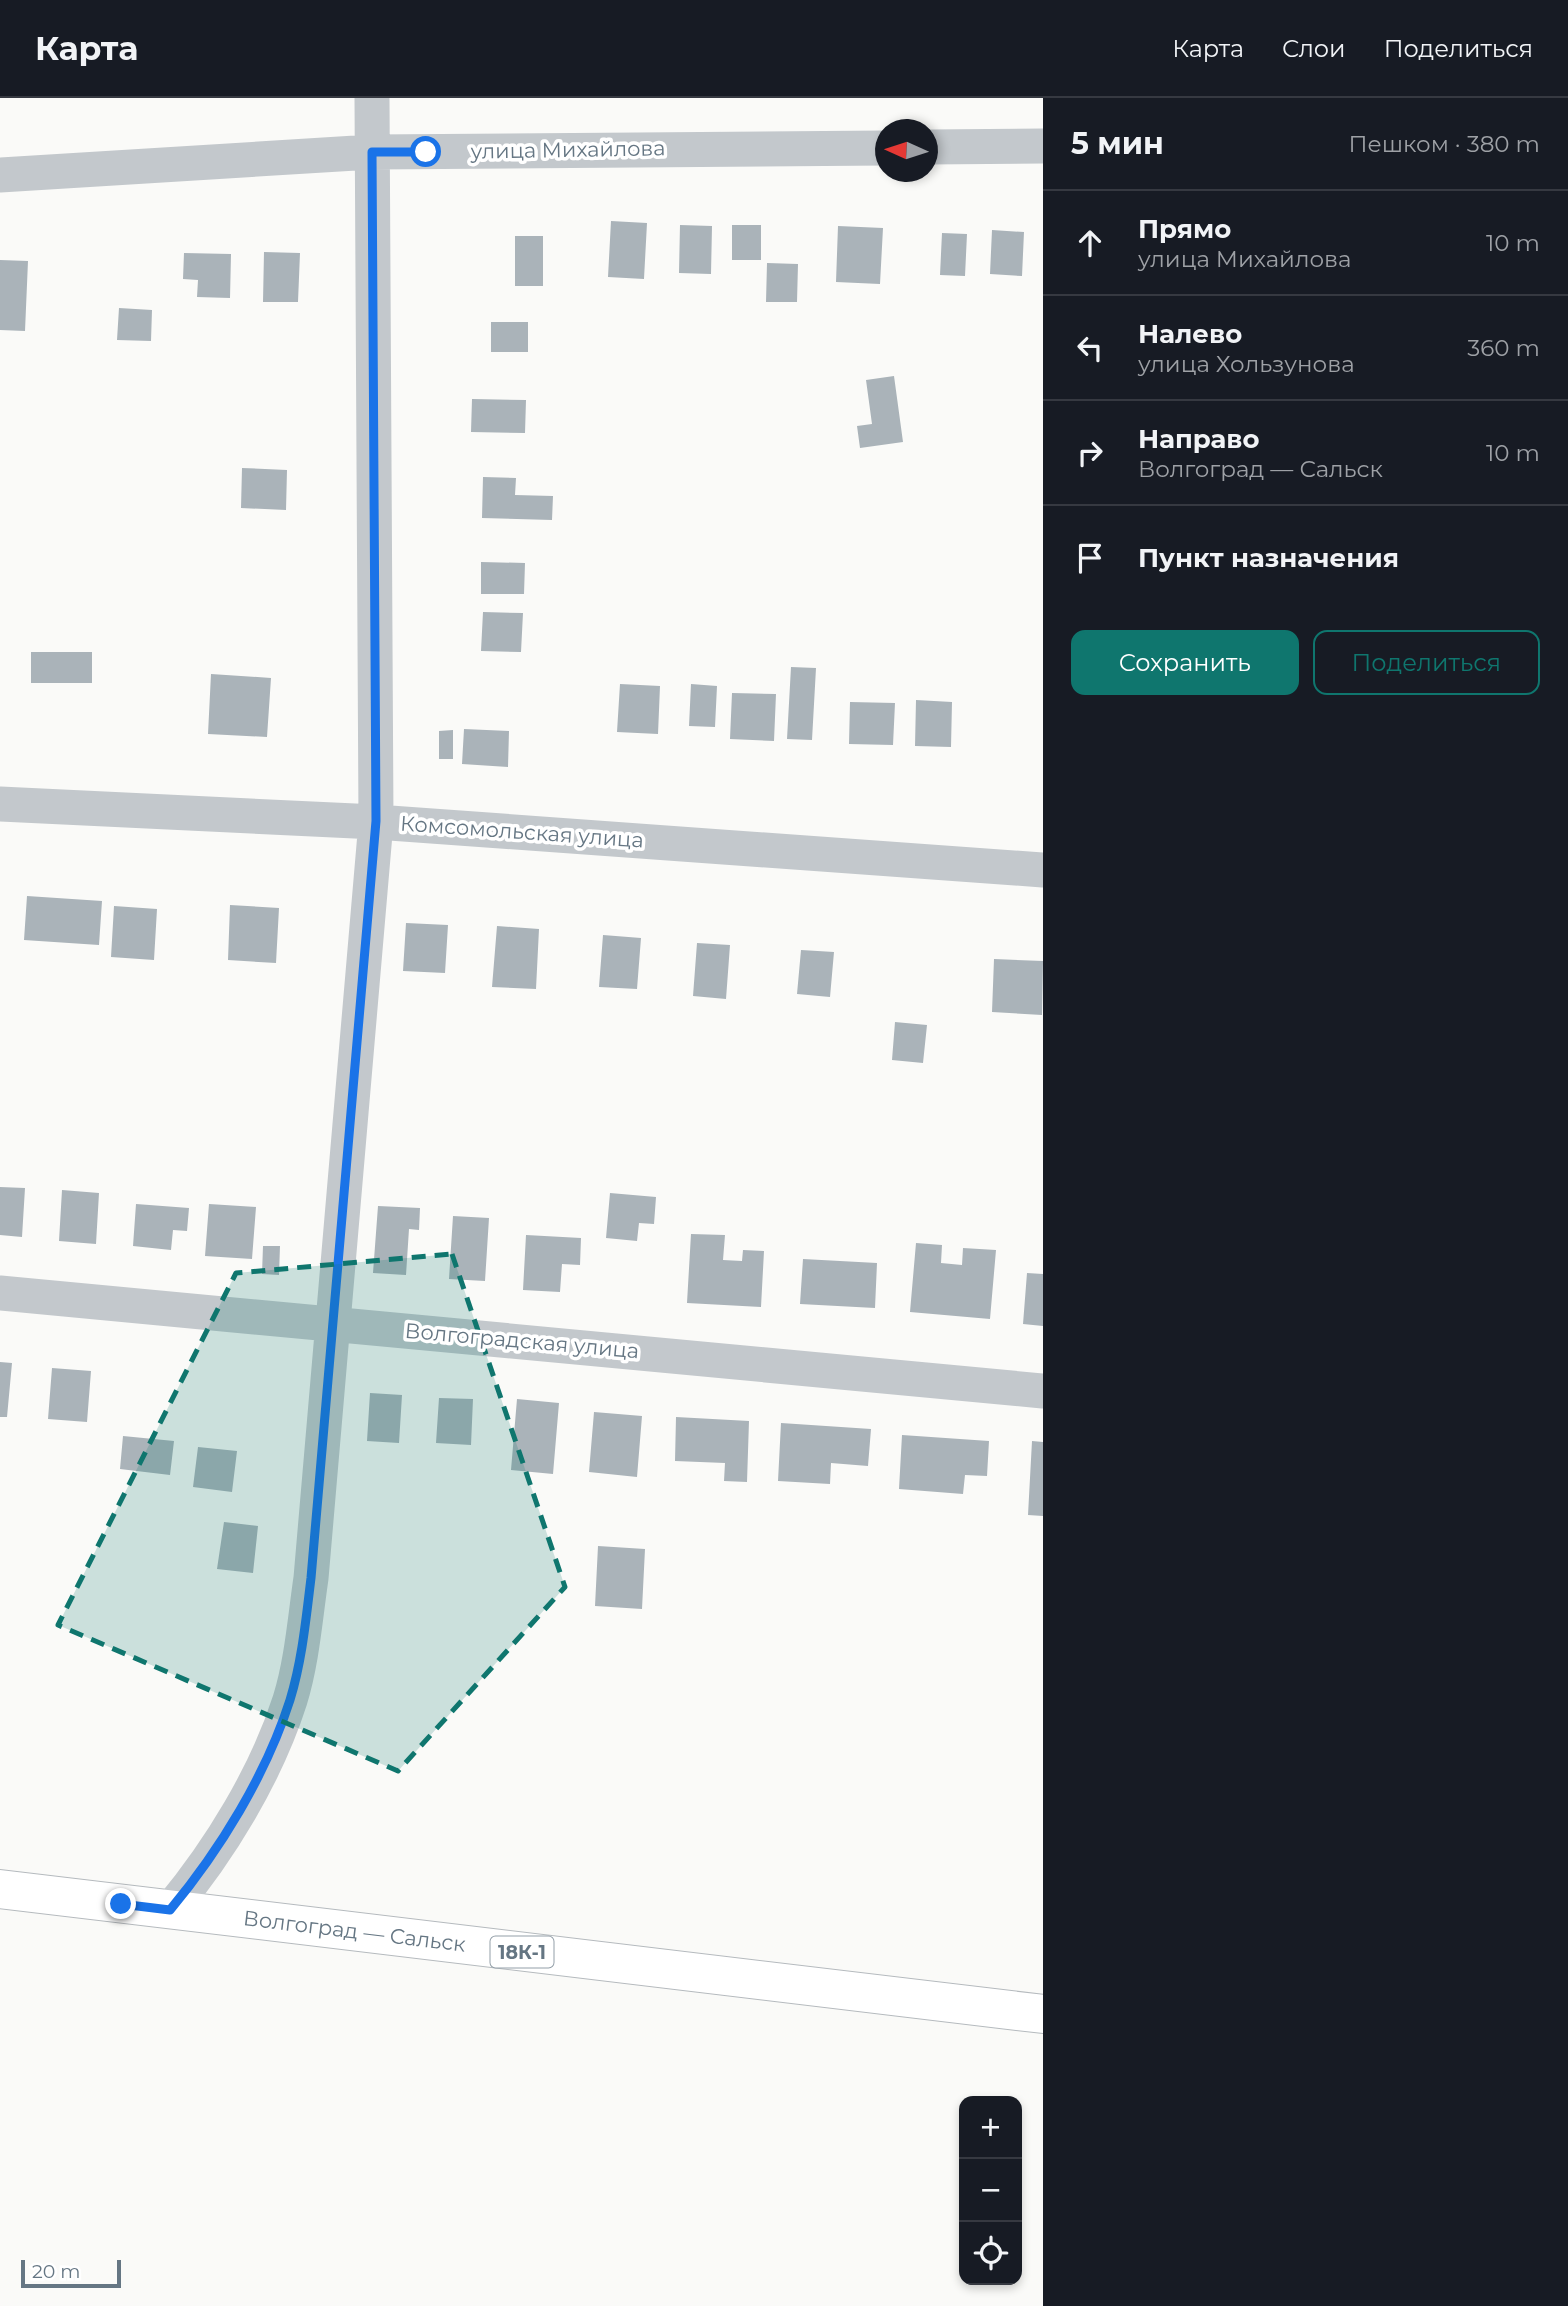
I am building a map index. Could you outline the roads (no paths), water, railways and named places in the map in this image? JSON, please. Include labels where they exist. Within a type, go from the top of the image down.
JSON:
[{"type":"main road","name":"Волгоград — Сальск","points":[[0,1889],[1043,2014]]},
{"type":"street","points":[[170,1910],[226,1830],[264,1764],[290,1700],[311,1578],[376,821],[372,98]]},
{"type":"street","points":[[938,147],[1043,146]]},
{"type":"street","name":"улица Михайлова","points":[[0,175],[372,152],[875,148]]},
{"type":"street","name":"Комсомольская улица","points":[[0,804],[376,821],[1043,870]]},
{"type":"street","name":"Волгоградская улица","points":[[0,1293],[1043,1391]]}]
